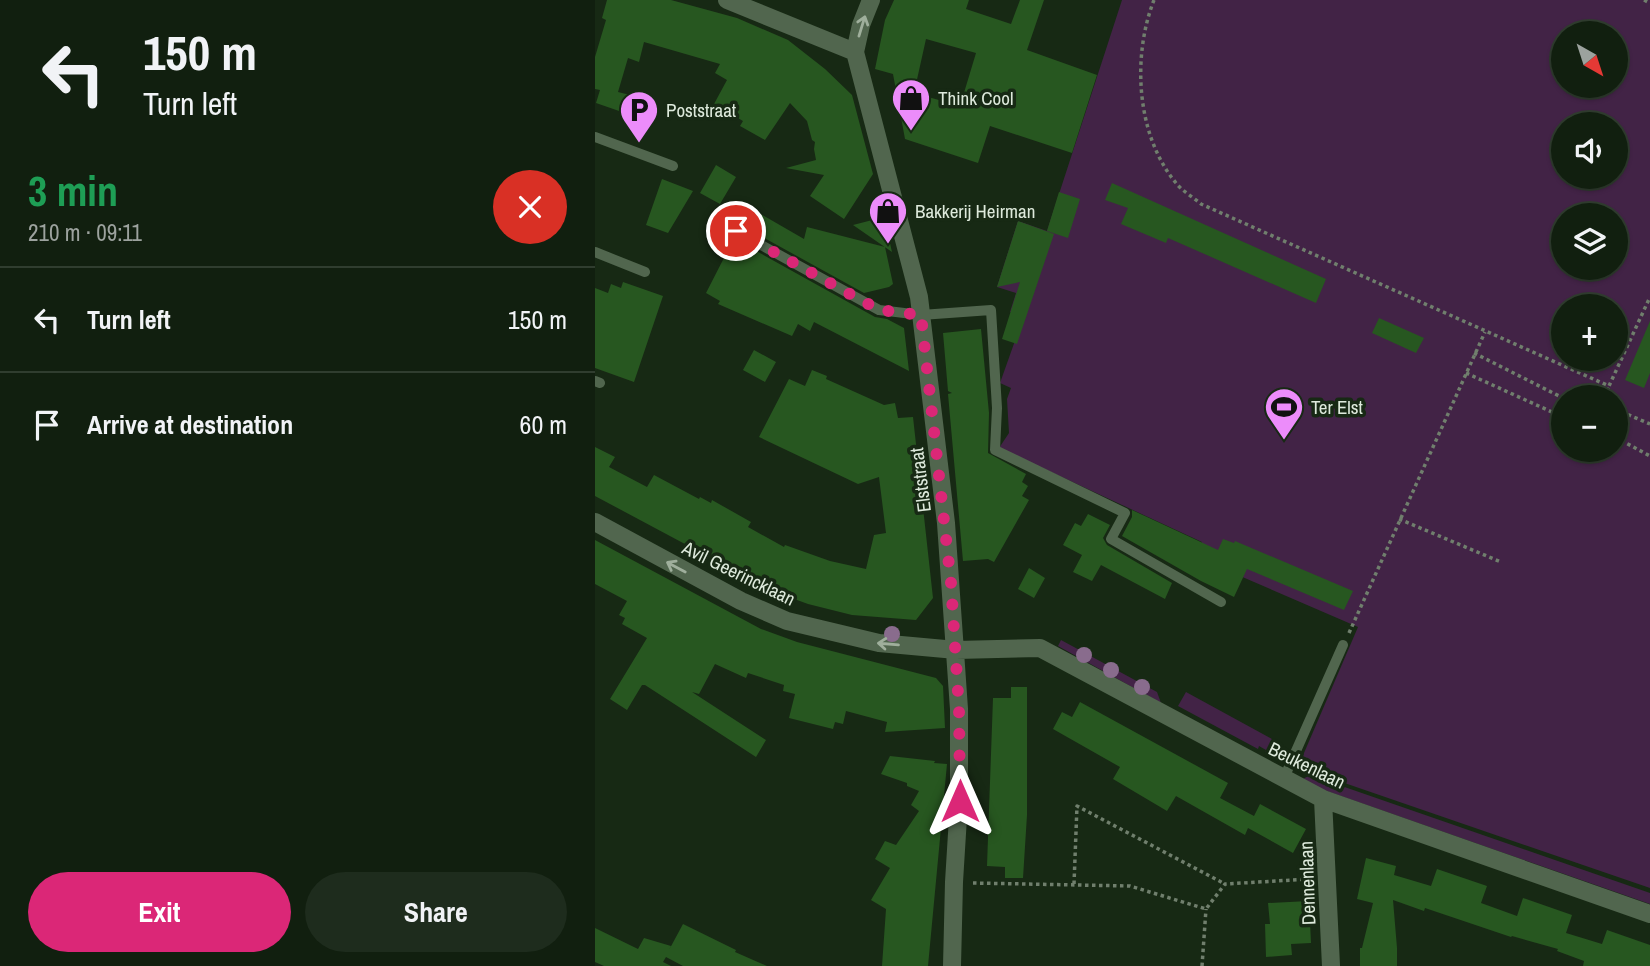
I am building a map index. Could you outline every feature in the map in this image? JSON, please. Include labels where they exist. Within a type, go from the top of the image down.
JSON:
[{"type":"street","points":[[727,0],[855,52]]},
{"type":"street","name":"Elststraat","points":[[871,0],[861,25],[855,52],[919,297],[946,523],[956,650],[960,801],[952,966]]},
{"type":"street","name":"Avil Geerincklaan","points":[[595,522],[741,601],[787,621],[879,643],[956,650]]},
{"type":"street","name":"Beukenlaan","points":[[956,650],[1040,648],[1323,799],[1650,914]]},
{"type":"street","name":"Dennenlaan","points":[[1323,799],[1331,966]]},
{"type":"lane","points":[[595,137],[673,166]]},
{"type":"lane","points":[[714,219],[879,310],[921,315],[991,310],[997,408],[995,450],[1125,513],[1111,539],[1221,602]]},
{"type":"lane","points":[[595,252],[645,272]]},
{"type":"lane","points":[[1284,778],[1343,645]]},
{"type":"path","points":[[1154,0],[1141,42],[1141,92],[1157,149],[1177,184],[1201,204],[1607,385]]},
{"type":"path","points":[[1644,0],[1650,3]]},
{"type":"path","points":[[1609,385],[1650,297]]},
{"type":"path","points":[[1343,645],[1485,332]]},
{"type":"path","points":[[1474,354],[1551,392]]},
{"type":"path","points":[[1466,373],[1551,411]]},
{"type":"path","points":[[1628,415],[1650,424]]},
{"type":"path","points":[[1628,444],[1650,456]]},
{"type":"path","points":[[1399,519],[1501,562]]},
{"type":"path","points":[[1074,884],[1077,806],[1225,884],[1328,877]]},
{"type":"path","points":[[954,882],[1130,887],[1206,909]]},
{"type":"path","points":[[1202,966],[1206,909],[1225,884]]},
{"type":"shaded area","name":"Ter Elst","points":[[1122,0],[1650,0],[1650,888],[1298,767],[1358,627],[1196,557],[1202,542],[999,448],[1009,433],[1007,399],[1011,388],[1000,383],[1023,318],[1010,312],[1016,293],[997,287],[1018,221],[1047,231]]},
{"type":"shaded area","points":[[1061,640],[1157,692],[1161,703],[1058,646]]},
{"type":"shaded area","points":[[1186,692],[1283,745],[1276,759],[1259,746],[1258,749],[1178,706]]},
{"type":"shaded area","points":[[1310,775],[1650,893],[1650,904],[1321,789],[1303,779]]},
{"type":"building","points":[[607,0],[671,0],[737,18],[788,40],[825,69],[852,95],[873,174],[844,219],[810,196],[824,175],[786,168],[816,160],[815,142],[807,121],[790,103],[765,140],[740,126],[743,121],[714,104],[727,80],[715,73],[720,64],[644,42],[639,62],[628,58],[618,92],[650,100],[645,120],[596,103],[600,90],[595,89],[595,57],[606,20],[602,18]]},
{"type":"building","points":[[894,0],[969,0],[966,9],[1011,24],[1020,0],[1044,0],[1027,50],[1097,75],[1072,153],[990,126],[978,163],[905,139],[893,74],[875,69],[885,20]],"holes":[[[926,39],[976,53],[960,106],[914,93]]]},
{"type":"building","points":[[716,165],[736,177],[720,204],[700,193]]},
{"type":"building","points":[[662,179],[693,191],[668,233],[646,225]]},
{"type":"building","points":[[1112,183],[1326,279],[1316,303],[1168,238],[1166,243],[1121,224],[1128,208],[1105,200]]},
{"type":"building","points":[[1059,192],[1080,199],[1068,238],[1047,231]]},
{"type":"building","points":[[757,212],[804,239],[807,227],[885,247],[893,284],[864,293],[748,229]]},
{"type":"building","points":[[884,217],[892,252],[853,225]]},
{"type":"building","points":[[1018,221],[1054,234],[1017,344],[1002,339],[1020,282],[997,287]]},
{"type":"building","points":[[740,242],[875,317],[887,319],[904,328],[909,371],[814,322],[810,331],[798,324],[792,336],[718,304],[720,301],[706,293],[726,254],[732,257]]},
{"type":"building","points":[[623,282],[663,296],[634,382],[595,368],[595,288],[608,293],[611,284],[621,288]]},
{"type":"building","points":[[1379,318],[1424,338],[1416,353],[1372,333]]},
{"type":"building","points":[[1650,321],[1650,373],[1644,388],[1625,380]]},
{"type":"building","points":[[981,329],[989,413],[988,453],[1026,474],[1022,482],[1028,486],[1022,496],[1029,500],[994,562],[988,559],[963,561],[948,394],[952,393],[948,391],[943,333]]},
{"type":"building","points":[[754,350],[776,362],[765,382],[743,370]]},
{"type":"building","points":[[812,370],[884,405],[895,403],[898,418],[913,417],[933,598],[916,620],[852,615],[775,592],[595,496],[595,447],[615,457],[609,467],[647,487],[654,475],[699,499],[700,497],[711,503],[712,500],[751,522],[748,527],[784,547],[785,545],[830,561],[866,569],[874,535],[886,533],[879,477],[858,484],[759,437],[789,379],[805,386]]},
{"type":"building","points":[[1132,510],[1218,550],[1223,539],[1234,543],[1235,541],[1353,591],[1344,610],[1247,569],[1234,597],[1122,536],[1132,517]]},
{"type":"building","points":[[1088,514],[1110,525],[1103,538],[1107,545],[1172,583],[1165,599],[1101,565],[1092,581],[1073,572],[1082,555],[1063,545],[1075,523],[1081,526]]},
{"type":"building","points":[[595,540],[761,629],[797,642],[936,678],[943,686],[945,728],[885,732],[887,722],[846,711],[843,724],[835,722],[833,729],[789,718],[795,694],[783,691],[784,685],[748,673],[746,678],[715,664],[699,694],[692,692],[766,740],[756,757],[645,685],[642,685],[627,710],[610,699],[647,638],[622,624],[625,618],[619,615],[627,601],[595,584]]},
{"type":"building","points":[[1029,568],[1045,578],[1034,598],[1018,589]]},
{"type":"building","points":[[1011,687],[1027,687],[1027,815],[1023,878],[1005,878],[1005,867],[987,866],[993,698],[1011,698]]},
{"type":"building","points":[[1080,702],[1228,783],[1220,798],[1254,816],[1260,804],[1306,829],[1293,853],[1248,828],[1245,835],[1176,796],[1167,811],[1113,779],[1120,767],[1053,729],[1062,712],[1072,717]]},
{"type":"building","points":[[890,756],[947,764],[928,966],[882,966],[886,909],[871,900],[890,868],[875,859],[885,841],[896,845],[919,811],[911,805],[919,791],[907,786],[907,783],[881,774]]},
{"type":"building","points":[[1366,858],[1396,866],[1394,875],[1431,886],[1437,869],[1487,886],[1481,903],[1517,916],[1523,898],[1572,915],[1566,933],[1602,944],[1607,930],[1650,945],[1650,966],[1583,966],[1584,961],[1557,951],[1558,949],[1393,900],[1397,966],[1360,966],[1360,948],[1373,903],[1357,899]]},
{"type":"building","points":[[1309,901],[1311,943],[1291,944],[1292,955],[1266,957],[1265,924],[1270,924],[1268,903]]},
{"type":"building","points":[[683,924],[767,966],[683,966],[666,957],[663,962],[671,966],[604,966],[595,962],[595,928],[638,949],[644,938],[671,946],[669,950]]},
{"type":"place","name":"Think Cool","points":[[911,132]]},
{"type":"place","name":"Poststraat","points":[[639,144]]},
{"type":"place","name":"Bakkerij Heirman","points":[[888,245]]},
{"type":"place","name":"Ter Elst","points":[[1284,441]]},
{"type":"route","points":[[736,231],[879,310],[921,315],[951,583],[959,709],[960,801]]}]
